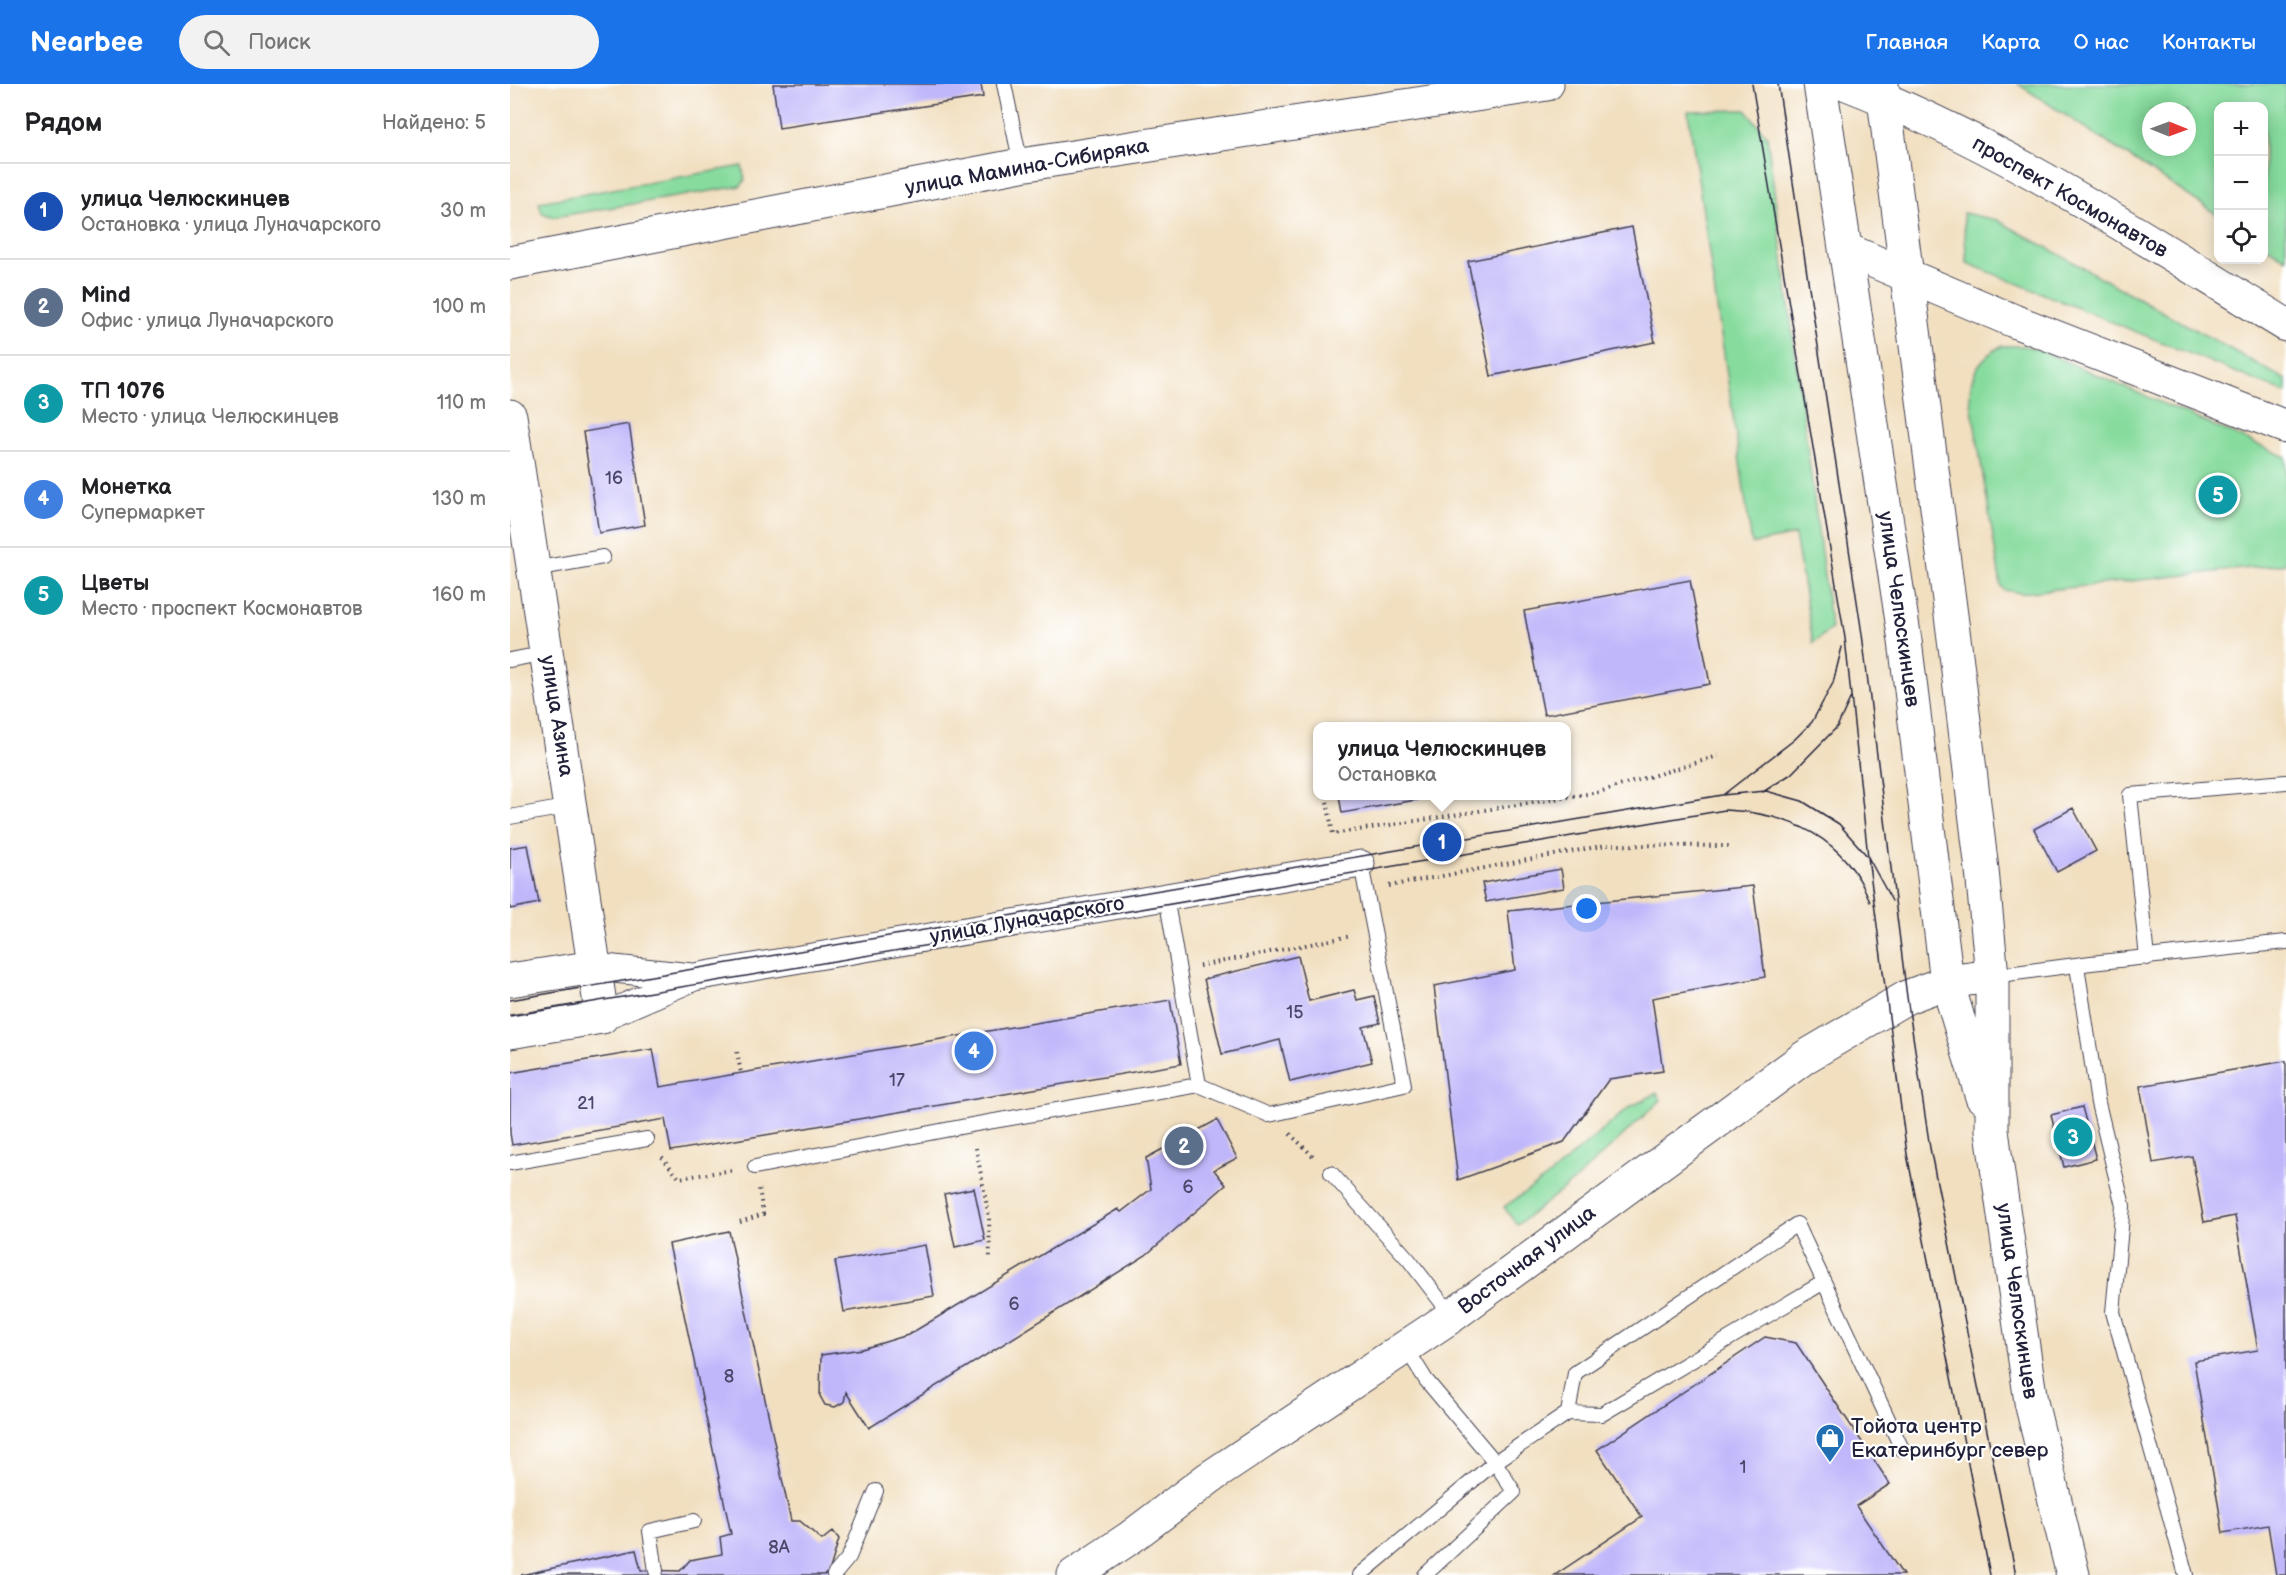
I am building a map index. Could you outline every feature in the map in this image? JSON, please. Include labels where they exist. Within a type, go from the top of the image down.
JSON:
[{"type":"main road","name":"улица Мамина-Сибиряка","points":[[510,262],[1021,165],[1547,84]]},
{"type":"main road","name":"улица Челюскинцев","points":[[1820,84],[1905,641],[1947,982],[1992,1130]]},
{"type":"main road","name":"проспект Космонавтов","points":[[1847,84],[1883,91],[1935,121],[2043,177],[2286,325]]},
{"type":"main road","name":"улица Челюскинцев","points":[[1883,91],[1957,658],[1982,870],[1992,976],[1992,1130],[2031,1402],[2073,1575]]},
{"type":"main road","points":[[1845,249],[2014,321],[2286,427]]},
{"type":"main road","name":"улица Азина","points":[[511,426],[548,653],[602,1017]]},
{"type":"main road","name":"улица Луначарского","points":[[510,980],[595,967]]},
{"type":"main road","name":"Восточная улица","points":[[1074,1575],[1131,1537],[1209,1478],[1452,1316],[1805,1057],[1888,1006],[1947,982],[1992,976]]},
{"type":"main road","name":"улица Луначарского","points":[[510,1032],[602,1017]]},
{"type":"street","name":"улица Луначарского","points":[[602,1017],[694,977],[1361,864]]},
{"type":"street","name":"улица Луначарского","points":[[595,967],[694,977]]},
{"type":"lane","points":[[1004,84],[1021,165]]},
{"type":"lane","points":[[534,569],[603,557]]},
{"type":"lane","points":[[510,660],[548,653]]},
{"type":"lane","points":[[2147,958],[2130,795],[2286,782]]},
{"type":"lane","points":[[510,817],[571,806]]},
{"type":"lane","points":[[755,1167],[971,1125],[1199,1085],[1269,1115],[1404,1085],[1361,864]]},
{"type":"lane","points":[[1166,897],[1199,1085]]},
{"type":"lane","points":[[1992,976],[2286,942]]},
{"type":"lane","points":[[2077,966],[2098,1103],[2123,1206],[2114,1312],[2186,1575]]},
{"type":"lane","points":[[510,1163],[647,1139]]},
{"type":"lane","points":[[1331,1173],[1408,1260],[1452,1316]]},
{"type":"lane","points":[[1568,1413],[1575,1373],[1797,1224],[1902,1449]]},
{"type":"lane","points":[[1360,1575],[1495,1462],[1568,1413],[1602,1414],[1824,1282]]},
{"type":"lane","points":[[1406,1348],[1426,1380],[1495,1462],[1514,1492],[1425,1575]]},
{"type":"lane","points":[[834,1575],[849,1557],[876,1491]]},
{"type":"lane","points":[[656,1571],[650,1531],[694,1521]]},
{"type":"path","points":[[1571,796],[1599,792],[1718,756]]},
{"type":"path","points":[[1327,800],[1333,834],[1548,800]]},
{"type":"path","points":[[1384,887],[1607,845],[1730,846]]},
{"type":"path","points":[[1190,967],[1374,932]]},
{"type":"path","points":[[737,1052],[741,1073]]},
{"type":"path","points":[[1269,1115],[1331,1173]]},
{"type":"path","points":[[647,1139],[679,1178],[755,1167]]},
{"type":"path","points":[[980,1170],[989,1217],[990,1260]]},
{"type":"path","points":[[740,1222],[763,1214]]},
{"type":"green space","points":[[2018,84],[2286,84],[2286,259],[2268,248],[2268,102],[2214,102],[2214,212]]},
{"type":"green space","points":[[1746,110],[1767,136],[1831,629],[1813,643],[1795,535],[1752,544],[1688,111]]},
{"type":"green space","points":[[742,166],[745,180],[741,186],[554,217],[542,213],[539,202]]},
{"type":"green space","points":[[1963,213],[1997,220],[2286,380],[2286,393],[1967,263]]},
{"type":"green space","points":[[2002,346],[2035,348],[2286,457],[2286,564],[2021,593],[2004,590],[2001,586],[1970,396],[1972,380],[1979,366],[1983,360]]},
{"type":"green space","points":[[1657,1093],[1661,1100],[1574,1181],[1517,1225],[1504,1207],[1546,1178],[1630,1107]]},
{"type":"building","points":[[773,84],[981,84],[983,97],[779,128]]},
{"type":"building","points":[[1632,227],[1655,342],[1491,376],[1468,261]]},
{"type":"building","points":[[629,424],[645,525],[599,533],[583,432]]},
{"type":"building","points":[[1690,580],[1710,684],[1544,715],[1524,611]]},
{"type":"building","points":[[1340,800],[1415,800],[1342,813]]},
{"type":"building","points":[[2073,808],[2096,851],[2057,872],[2034,829]]},
{"type":"building","points":[[528,845],[539,903],[510,909],[510,848]]},
{"type":"building","points":[[1561,869],[1564,888],[1486,902],[1482,883]]},
{"type":"building","points":[[1753,886],[1765,977],[1652,998],[1663,1071],[1609,1079],[1564,1142],[1458,1180],[1434,986],[1515,970],[1508,911]]},
{"type":"building","points":[[1298,956],[1309,1001],[1354,990],[1357,1000],[1374,996],[1380,1023],[1363,1027],[1372,1062],[1290,1082],[1280,1040],[1222,1054],[1204,979]]},
{"type":"building","points":[[1170,1000],[1181,1064],[671,1151],[665,1119],[512,1145],[510,1073],[653,1049],[660,1087]]},
{"type":"building","points":[[2286,1061],[2286,1575],[2276,1575],[2268,1525],[2223,1533],[2194,1361],[2258,1350],[2235,1216],[2204,1222],[2192,1156],[2153,1163],[2140,1086]]},
{"type":"building","points":[[2082,1107],[2096,1159],[2064,1167],[2051,1115]]},
{"type":"building","points":[[1217,1120],[1237,1158],[1214,1170],[1226,1185],[1146,1255],[869,1428],[846,1392],[844,1402],[835,1407],[825,1405],[820,1396],[821,1355],[862,1349],[908,1335],[1118,1209],[1121,1212],[1151,1189],[1146,1158]]},
{"type":"building","points":[[974,1188],[985,1240],[955,1247],[944,1194]]},
{"type":"building","points":[[729,1231],[791,1521],[800,1521],[822,1540],[833,1531],[839,1539],[829,1572],[824,1575],[521,1575],[636,1550],[641,1570],[680,1571],[690,1560],[722,1554],[720,1537],[731,1534],[669,1244]]},
{"type":"building","points":[[925,1245],[934,1296],[844,1312],[835,1261]]},
{"type":"building","points":[[1765,1337],[1796,1343],[1890,1484],[1856,1506],[1903,1575],[1555,1575],[1642,1517],[1597,1450]]},
{"type":"tram line","points":[[1752,84],[1845,638],[1868,857],[1907,1154],[1990,1575]]},
{"type":"tram line","points":[[1778,84],[1862,634],[1907,997],[1930,1148],[2016,1575]]},
{"type":"tram line","points":[[1724,794],[1794,740],[1812,722],[1833,683],[1842,647]]},
{"type":"tram line","points":[[1763,792],[1791,774],[1837,727],[1851,697]]},
{"type":"tram line","points":[[510,1000],[1722,795],[1766,791],[1802,801],[1839,824],[1868,857],[1892,901]]},
{"type":"tram line","points":[[510,1016],[1725,810],[1772,817],[1813,833],[1846,861],[1860,880],[1870,902]]},
{"type":"place","name":"Цветы","points":[[2218,495]]},
{"type":"place","name":"улица Челюскинцев","points":[[1442,842]]},
{"type":"place","name":"Монетка","points":[[974,1051]]},
{"type":"place","name":"ТП 1076","points":[[2073,1137]]},
{"type":"place","name":"Mind","points":[[1184,1146]]},
{"type":"place","name":"Тойота центр Екатеринбург север","points":[[1830,1464]]}]
